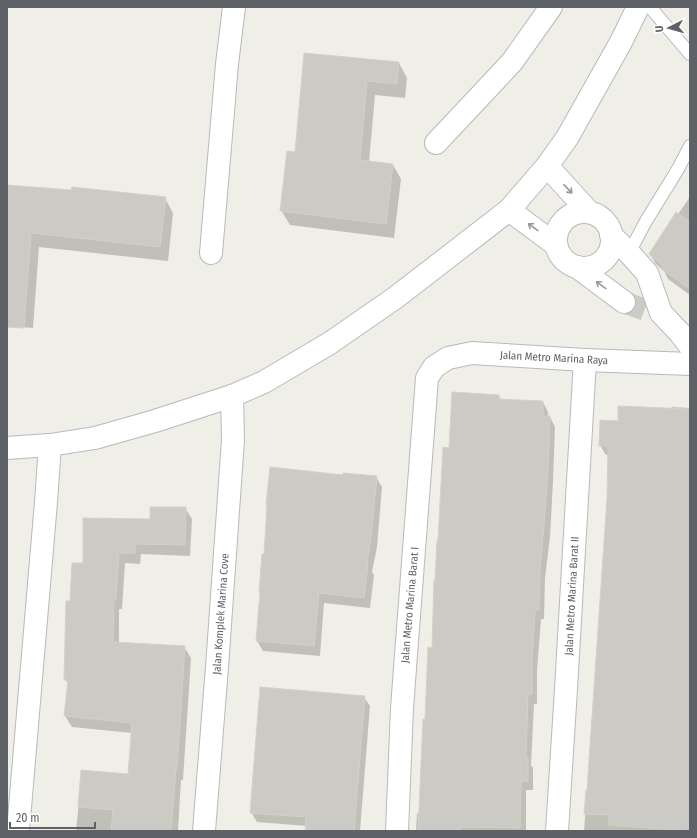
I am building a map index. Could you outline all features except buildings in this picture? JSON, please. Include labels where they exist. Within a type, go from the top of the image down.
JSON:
[{"type":"street","points":[[211,253],[227,64],[234,7]]},
{"type":"street","points":[[436,143],[512,62],[551,7]]},
{"type":"street","points":[[7,448],[50,445],[95,438],[155,421],[232,396],[264,382],[330,343],[394,298],[509,210],[547,166],[571,131],[621,42],[638,7]]},
{"type":"street","points":[[547,166],[589,212],[600,217],[607,225],[611,235],[611,246],[609,251],[599,264],[588,268],[577,268]]},
{"type":"street","points":[[509,210],[556,245]]},
{"type":"street","points":[[589,212],[579,212],[569,216],[560,224],[556,234],[556,245],[560,255],[567,263],[577,268],[624,302]]},
{"type":"street","points":[[611,235],[647,273],[655,312],[680,333],[690,346]]},
{"type":"street","name":"Jalan Metro Marina Raya","points":[[428,378],[434,367],[448,358],[472,353],[585,360],[690,364]]},
{"type":"street","name":"Jalan Metro Marina Barat II","points":[[557,831],[585,360]]},
{"type":"street","name":"Jalan Metro Marina Barat I","points":[[397,831],[402,708],[428,378]]},
{"type":"street","name":"Jalan Komplek Marina Cove","points":[[204,831],[232,448],[232,396]]},
{"type":"street","points":[[18,831],[50,445]]},
{"type":"lane","points":[[650,7],[690,54]]},
{"type":"lane","points":[[629,253],[690,146]]},
{"type":"tunnel","points":[[624,302],[648,311]]}]
